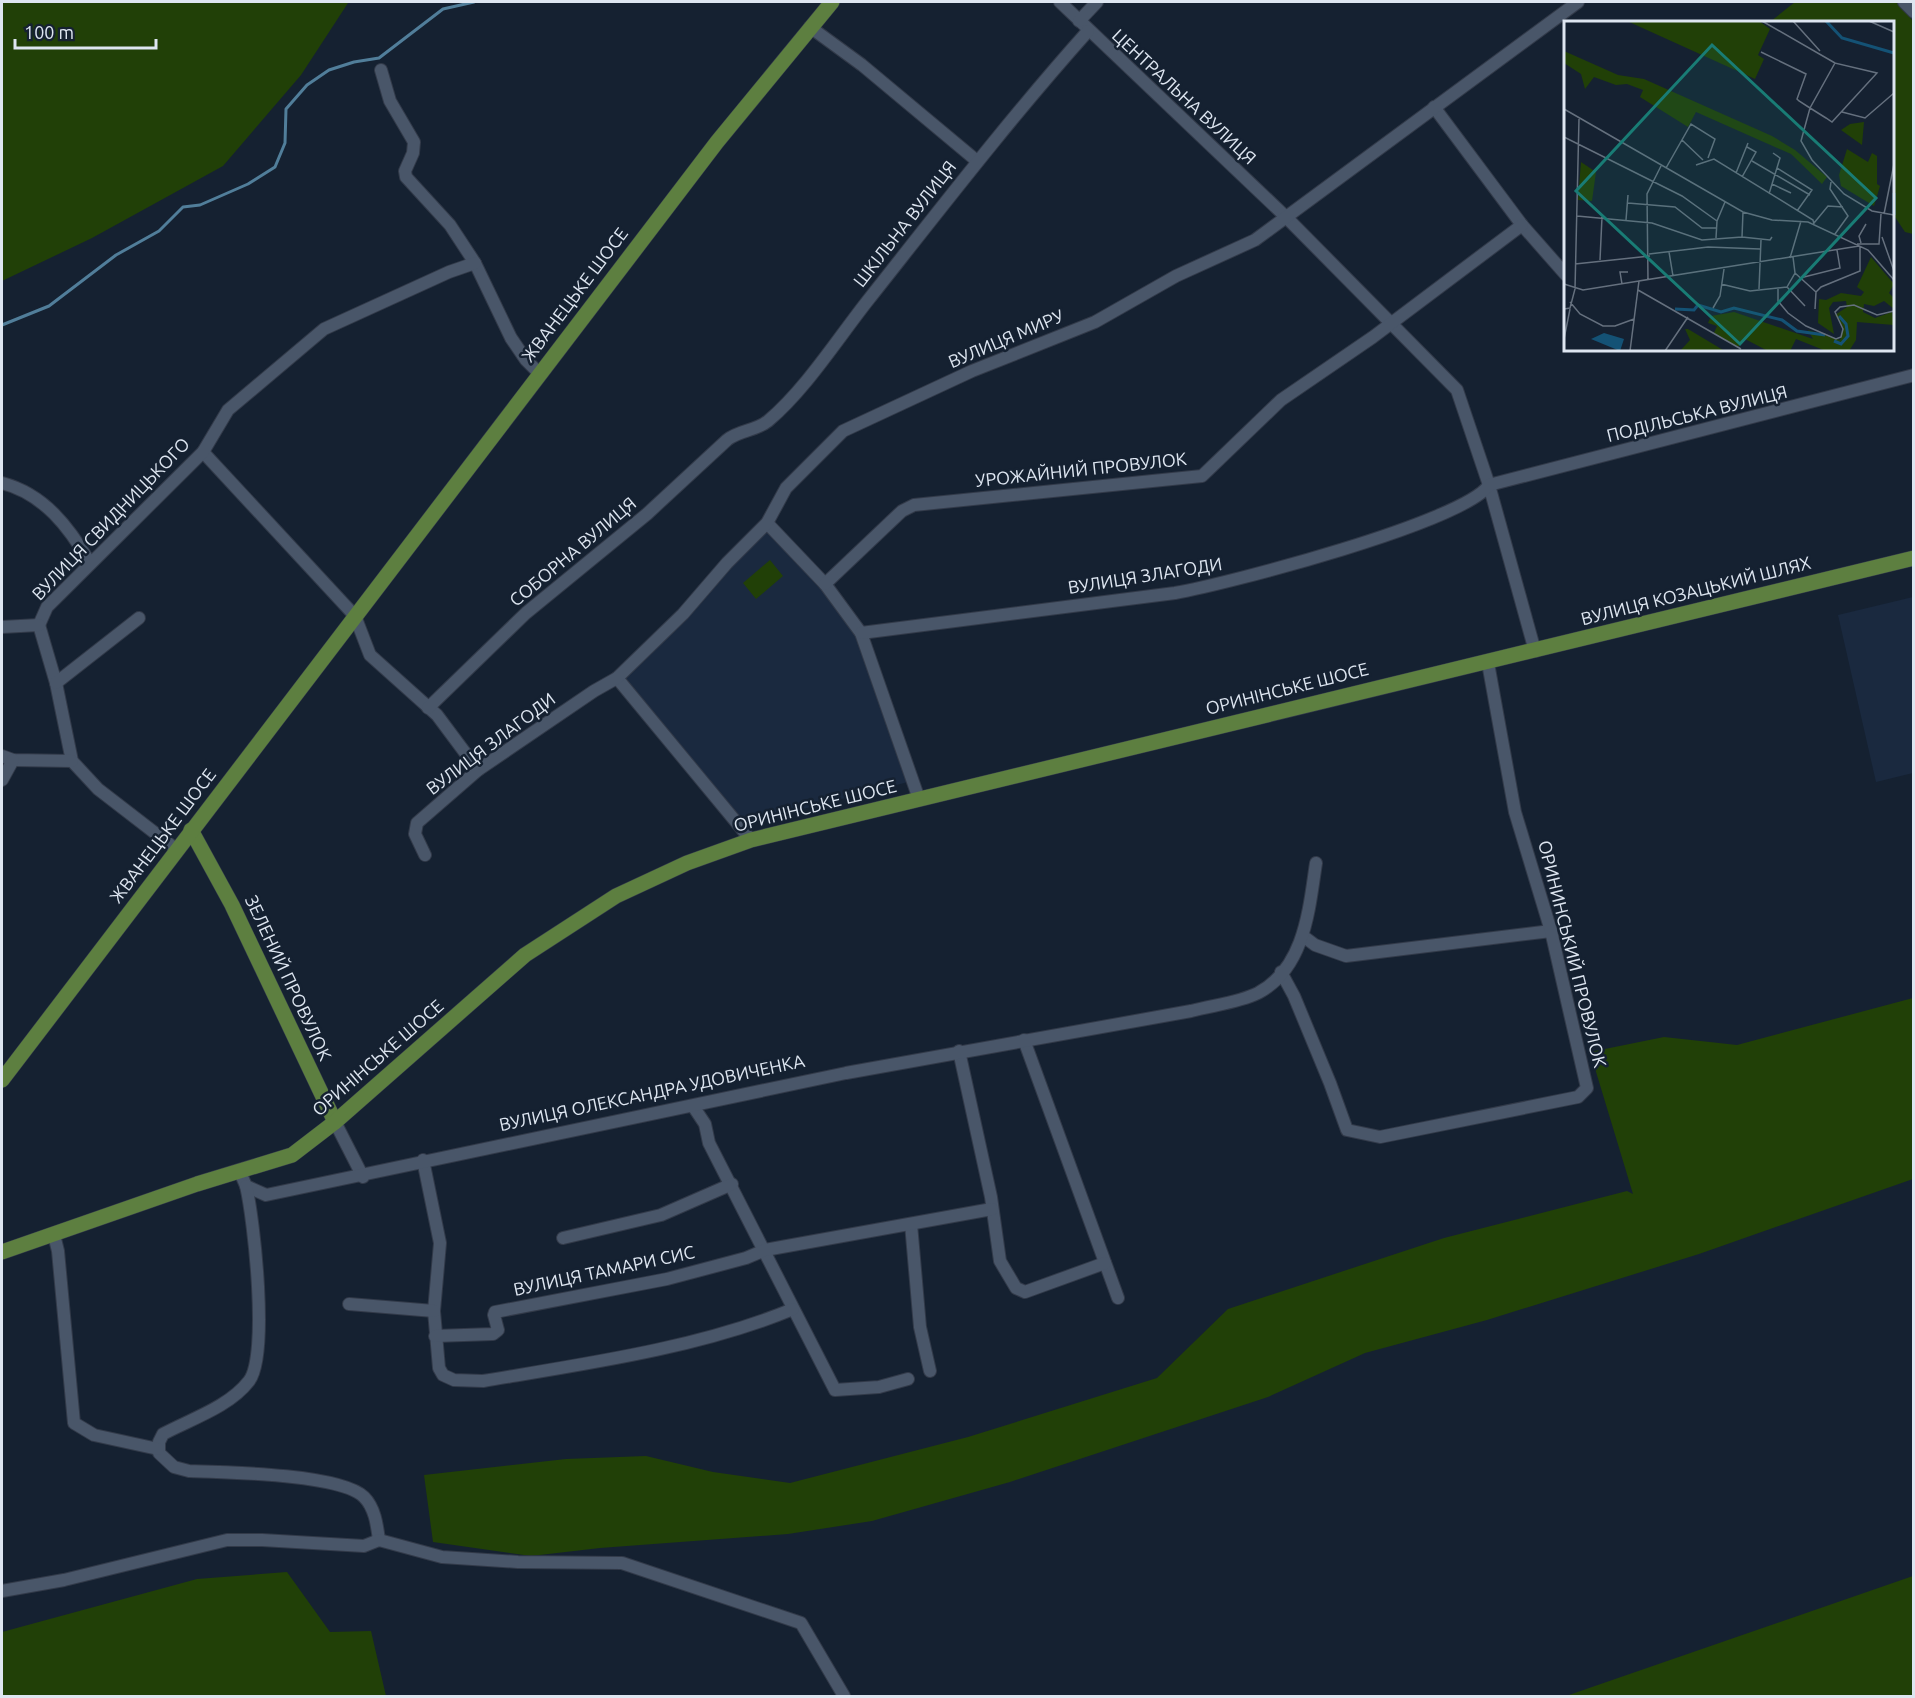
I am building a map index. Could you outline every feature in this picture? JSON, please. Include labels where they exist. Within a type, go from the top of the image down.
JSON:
[{"type":"main road","name":"ЖВАНЕЦЬКЕ ШОСЕ","points":[[2,1080],[735,119],[832,2]]},
{"type":"main road","name":"ВУЛИЦЯ КОЗАЦЬКИЙ ШЛЯХ","points":[[1488,663],[1914,558]]},
{"type":"main road","name":"ОРИНІНСЬКЕ ШОСЕ","points":[[243,1179],[292,1155],[335,1122],[525,955],[616,896],[687,863],[751,840],[1341,696],[1488,663]]},
{"type":"main road","name":"ЗЕЛЕНИЙ ПРОВУЛОК","points":[[191,830],[232,905],[335,1122]]},
{"type":"main road","points":[[2,1252],[197,1184],[243,1179]]},
{"type":"street","name":"ЦЕНТРАЛЬНА ВУЛИЦЯ","points":[[1060,2],[1286,217],[1388,323],[1457,390],[1489,485],[1535,651]]},
{"type":"street","points":[[1078,21],[1097,2]]},
{"type":"street","name":"ВУЛИЦЯ МИРУ","points":[[767,523],[786,488],[829,443],[854,424],[972,371],[1095,322],[1176,276],[1255,240],[1578,2]]},
{"type":"street","points":[[1904,2],[1914,12]]},
{"type":"street","points":[[810,27],[862,65],[977,161]]},
{"type":"street","name":"ШКІЛЬНА ВУЛИЦЯ","points":[[745,430],[767,422],[799,387],[977,161],[1088,31]]},
{"type":"street","points":[[381,70],[390,100],[414,142],[413,153],[405,171],[406,177],[450,225],[475,263],[506,330],[526,360],[540,374]]},
{"type":"street","points":[[1434,106],[1522,225],[1564,273]]},
{"type":"street","name":"УРОЖАЙНИЙ ПРОВУЛОК","points":[[825,584],[902,511],[914,505],[1202,476],[1281,400],[1373,337],[1388,323],[1522,225]]},
{"type":"street","name":"ВУЛИЦЯ СВИДНИЦЬКОГО","points":[[39,625],[47,607],[203,452],[228,410],[324,329],[449,272],[475,263]]},
{"type":"street","name":"ПОДІЛЬСЬКА ВУЛИЦЯ","points":[[1489,485],[1914,375]]},
{"type":"street","name":"СОБОРНА ВУЛИЦЯ","points":[[428,708],[526,613],[647,514],[727,440],[745,430]]},
{"type":"street","points":[[203,452],[355,616],[370,655],[444,724],[478,770]]},
{"type":"street","points":[[2,483],[32,496],[54,512],[90,563]]},
{"type":"street","name":"ВУЛИЦЯ ЗЛАГОДИ","points":[[861,633],[1196,590],[1375,539],[1440,515],[1478,497],[1489,485]]},
{"type":"street","points":[[767,523],[825,584],[861,633],[919,799]]},
{"type":"street","name":"ВУЛИЦЯ ЗЛАГОДИ","points":[[425,855],[415,834],[416,825],[478,770],[605,683],[617,678],[683,614],[727,563],[767,523]]},
{"type":"street","points":[[56,683],[139,618]]},
{"type":"street","points":[[2,627],[39,625],[56,683],[72,761],[98,789],[177,850]]},
{"type":"street","name":"ОРИНИНСЬКИЙ ПРОВУЛОК","points":[[1281,972],[1312,1039],[1347,1130],[1380,1137],[1578,1097],[1587,1088],[1551,931],[1515,812],[1488,663]]},
{"type":"street","points":[[617,678],[751,840]]},
{"type":"street","points":[[2,780],[7,758],[72,761]]},
{"type":"street","name":"ВУЛИЦЯ ОЛЕКСАНДРА УДОВИЧЕНКА","points":[[243,1179],[266,1195],[363,1177],[423,1160],[959,1051],[1191,1011],[1242,999],[1258,993],[1281,972],[1303,936],[1316,863]]},
{"type":"street","points":[[1303,936],[1315,945],[1346,956],[1551,931]]},
{"type":"street","points":[[1024,1040],[1118,1299]]},
{"type":"street","points":[[959,1051],[992,1209],[1000,1261],[1018,1291],[1024,1292],[1105,1263]]},
{"type":"street","points":[[693,1106],[705,1124],[709,1143],[732,1184],[835,1390],[879,1387],[908,1379]]},
{"type":"street","name":"ЗЕЛЕНИЙ ПРОВУЛОК","points":[[335,1122],[363,1177]]},
{"type":"street","points":[[423,1160],[440,1243],[434,1311],[435,1336],[441,1373],[448,1378],[465,1382],[537,1372],[698,1340],[759,1323],[793,1309]]},
{"type":"street","points":[[158,1449],[163,1434],[223,1403],[243,1388],[255,1371],[258,1279],[243,1179]]},
{"type":"street","points":[[563,1238],[660,1215],[732,1184]]},
{"type":"street","points":[[765,1250],[992,1209]]},
{"type":"street","points":[[911,1224],[920,1327],[930,1371]]},
{"type":"street","points":[[54,1235],[58,1251],[74,1423],[94,1435],[158,1449],[167,1462],[189,1471],[279,1477],[345,1486],[359,1493],[370,1506],[379,1540]]},
{"type":"street","name":"ВУЛИЦЯ ТАМАРИ СИС","points":[[435,1336],[493,1334],[498,1330],[495,1312],[667,1279],[746,1258],[765,1250]]},
{"type":"street","points":[[349,1304],[434,1311]]},
{"type":"street","points":[[2,1591],[64,1580],[227,1540],[363,1546],[379,1540],[442,1557],[518,1562],[622,1563],[801,1623],[844,1696]]},
{"type":"shaded area","points":[[767,531],[821,588],[856,635],[908,782],[744,824],[622,676]]},
{"type":"shaded area","points":[[1913,597],[1913,773],[1876,782],[1838,615]]},
{"type":"green space","points":[[2,2],[348,3],[301,75],[223,166],[92,238],[2,281]]},
{"type":"green space","points":[[1795,2],[1896,2],[1913,21],[1913,234],[1905,232],[1894,216],[1894,21],[1771,21]]},
{"type":"green space","points":[[770,560],[783,576],[756,599],[743,583]]},
{"type":"green space","points":[[1913,998],[1913,1179],[1699,1254],[1487,1320],[1365,1353],[1268,1397],[1010,1482],[872,1521],[788,1534],[600,1548],[531,1556],[433,1542],[424,1475],[566,1459],[646,1456],[713,1472],[790,1483],[968,1437],[1157,1378],[1228,1309],[1444,1238],[1627,1191],[1633,1194],[1590,1052],[1664,1037],[1737,1045]]},
{"type":"green space","points":[[287,1572],[330,1632],[371,1631],[386,1696],[2,1696],[2,1632],[197,1579]]},
{"type":"green space","points":[[1913,1576],[1913,1696],[1566,1696]]},
{"type":"waterway","points":[[2,325],[49,306],[116,255],[159,231],[183,207],[200,205],[248,184],[275,167],[285,143],[286,109],[307,85],[329,70],[354,62],[379,58],[443,9],[474,2]]}]
